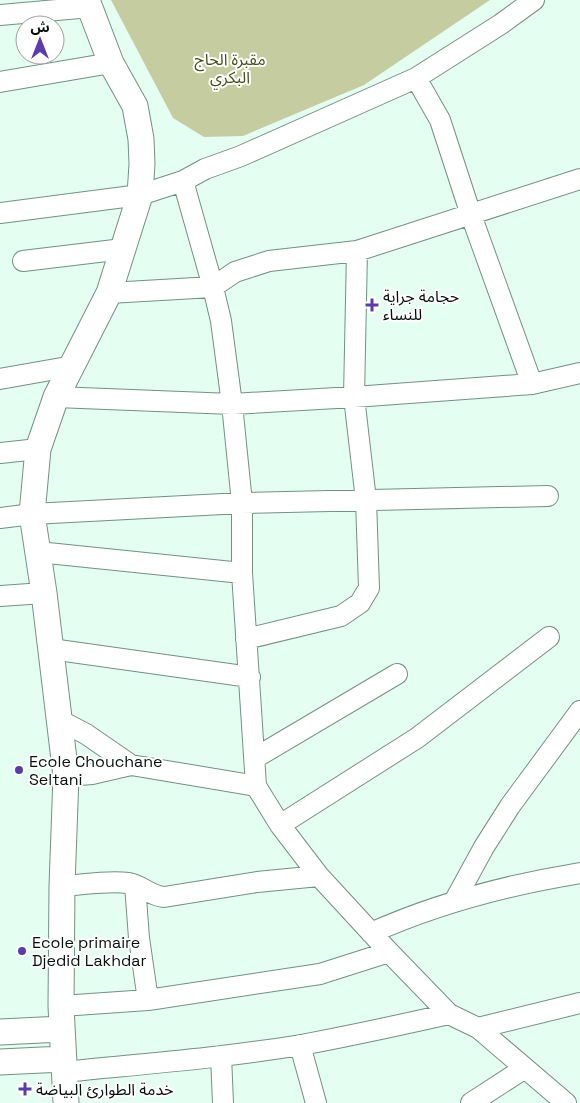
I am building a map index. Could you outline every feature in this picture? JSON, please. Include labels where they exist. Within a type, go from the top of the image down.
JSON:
[{"type":"street","points":[[0,213],[140,195],[183,181],[205,169],[241,156],[416,78],[501,24],[534,0]]},
{"type":"street","points":[[0,15],[89,3],[111,63],[135,106],[142,155],[140,195],[109,293],[56,397],[38,450],[32,514],[44,593],[66,776],[62,886],[62,1018],[66,1103]]},
{"type":"street","points":[[0,82],[111,63]]},
{"type":"street","points":[[416,78],[440,120],[470,215],[532,384]]},
{"type":"street","points":[[109,293],[213,286],[235,272],[269,262],[357,251],[580,179]]},
{"type":"street","points":[[183,181],[213,286],[232,404],[242,503],[242,573],[256,786],[280,825],[319,876],[449,1014],[478,1028],[566,1103]]},
{"type":"street","points":[[23,261],[123,249]]},
{"type":"street","points":[[246,639],[341,616],[360,603],[369,588],[366,500],[354,397],[357,251]]},
{"type":"street","points":[[0,379],[73,366]]},
{"type":"street","points":[[56,397],[232,404],[532,384],[580,373]]},
{"type":"street","points":[[0,453],[38,450]]},
{"type":"street","points":[[0,518],[32,514],[242,503],[548,496]]},
{"type":"street","points":[[38,552],[242,573]]},
{"type":"street","points":[[0,596],[44,593]]},
{"type":"street","points":[[280,825],[417,738],[549,637]]},
{"type":"street","points":[[51,650],[250,677]]},
{"type":"street","points":[[255,758],[398,674]]},
{"type":"street","points":[[455,900],[484,847],[510,806],[580,711]]},
{"type":"street","points":[[59,720],[86,734],[131,766]]},
{"type":"street","points":[[66,776],[92,774],[131,766],[256,786]]},
{"type":"street","points":[[371,933],[410,915],[455,900],[546,878],[580,873]]},
{"type":"street","points":[[62,886],[122,883],[135,885],[154,896],[164,897],[257,882],[319,876]]},
{"type":"street","points":[[135,885],[139,938],[148,1000]]},
{"type":"street","points":[[0,1032],[148,1000],[320,974],[389,952]]},
{"type":"street","points":[[478,1028],[580,1003]]},
{"type":"street","points":[[0,1062],[63,1065],[220,1056],[300,1045],[449,1014]]},
{"type":"street","points":[[300,1045],[316,1103]]},
{"type":"street","points":[[220,1056],[224,1103]]},
{"type":"street","points":[[471,1103],[525,1068]]},
{"type":"green space","name":"مقبرة الحاج البكري","points":[[111,0],[490,0],[364,85],[243,136],[204,137],[173,118]]},
{"type":"place","name":"حجامة جراية للنساء","points":[[372,305]]},
{"type":"place","name":"Ecole Chouchane Seltani","points":[[19,770]]},
{"type":"place","name":"Ecole primaire Djedid Lakhdar","points":[[22,951]]},
{"type":"place","name":"خدمة الطوارئ البياضة","points":[[25,1089]]}]
